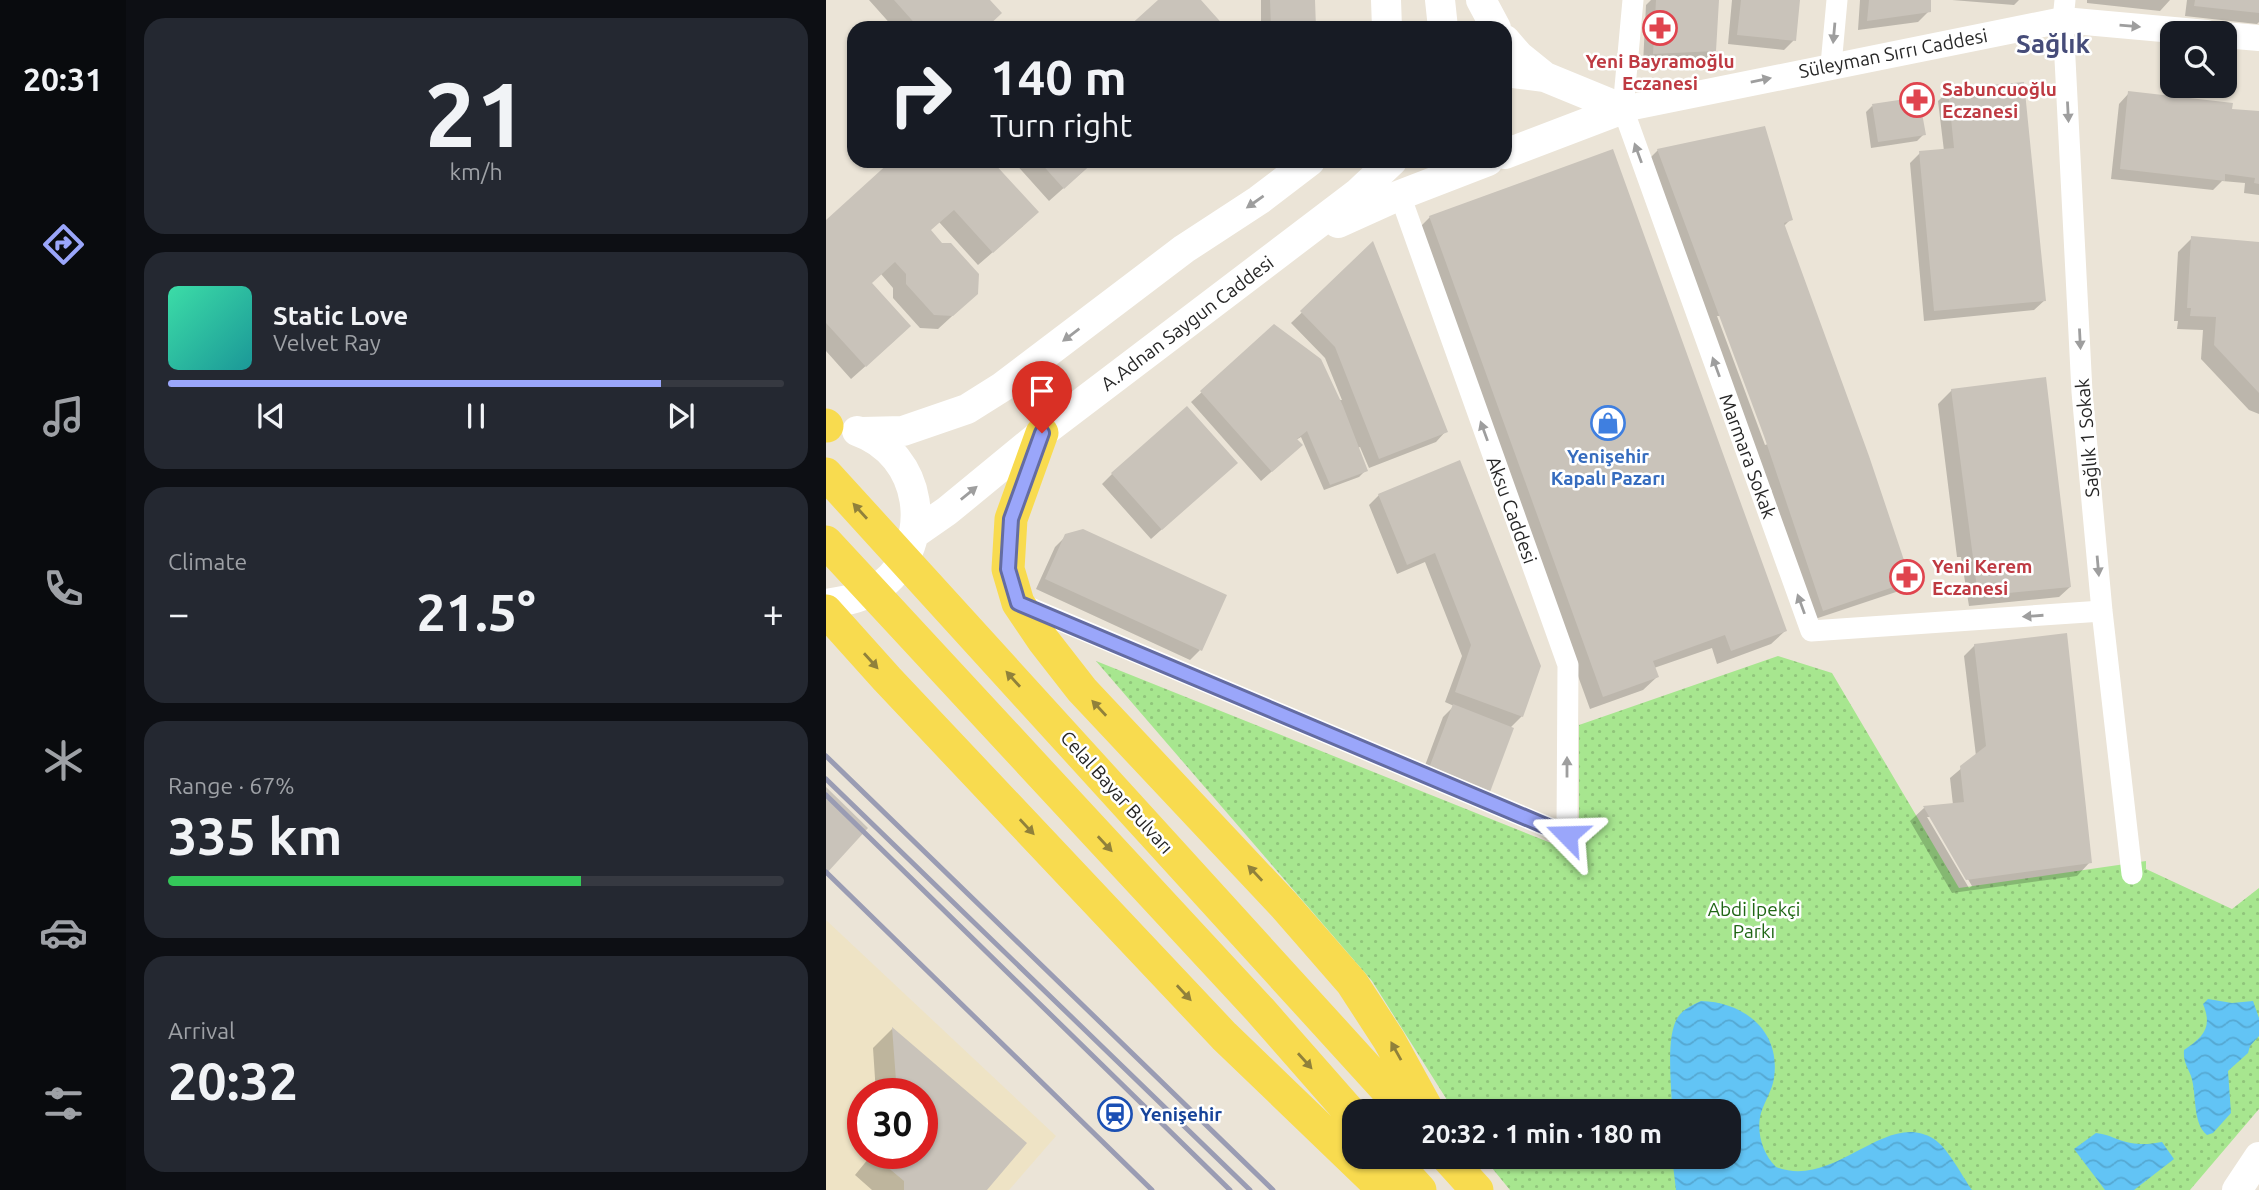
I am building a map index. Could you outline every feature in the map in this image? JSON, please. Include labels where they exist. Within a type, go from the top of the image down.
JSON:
[{"type":"main road","points":[[1386,0],[1387,21]]},
{"type":"main road","points":[[1440,0],[1442,21]]},
{"type":"main road","points":[[1481,0],[1492,21]]},
{"type":"main road","points":[[1512,48],[1545,77]]},
{"type":"main road","points":[[1512,73],[1545,77],[1623,109]]},
{"type":"main road","points":[[1512,151],[1623,109]]},
{"type":"main road","points":[[862,432],[903,430],[967,409],[1002,387],[1184,249],[1259,200],[1301,168]]},
{"type":"main road","name":"A.Adnan Saygun Caddesi","points":[[914,534],[1290,245],[1384,168]]},
{"type":"main road","points":[[1290,245],[1400,195],[1470,168]]},
{"type":"main road","points":[[826,425],[862,432],[895,456],[907,474],[917,513],[908,554],[896,572],[880,586],[862,596],[826,604]]},
{"type":"main road","points":[[1042,433],[1011,519],[1008,569],[1018,603],[1082,690],[1284,905],[1352,983],[1389,1040],[1421,1099]]},
{"type":"main road","name":"Celal Bayar Bulvarı","points":[[826,474],[1395,1099]]},
{"type":"main road","points":[[826,542],[1260,1010],[1342,1103]]},
{"type":"main road","points":[[826,611],[1224,1036],[1384,1190]]},
{"type":"main road","points":[[2237,1190],[2259,1157]]},
{"type":"main road","points":[[1401,1169],[1420,1190]]},
{"type":"main road","points":[[1459,1169],[1477,1190]]},
{"type":"street","name":"Marmara Sokak","points":[[1633,0],[1623,109],[1811,631],[2102,611]]},
{"type":"street","points":[[1831,65],[1837,0]]},
{"type":"street","name":"Süleyman Sırrı Caddesi","points":[[1623,109],[1831,65],[2064,10],[2160,25]]},
{"type":"street","name":"Sağlık 1 Sokak","points":[[2064,10],[2082,392],[2102,611],[2132,874]]},
{"type":"street","points":[[2237,36],[2259,38]]},
{"type":"street","name":"Aksu Caddesi","points":[[1018,603],[1567,835],[1568,665],[1400,195]]},
{"type":"shaded area","points":[[826,920],[1056,1136],[1009,1190],[826,1190]]},
{"type":"green space","name":"Abdi İpekçi Parkı","points":[[1778,656],[1832,673],[1959,888],[2146,861],[2146,869],[2232,909],[2259,888],[2259,1109],[2190,1190],[1510,1190],[1493,1169],[1741,1169],[1741,1099],[1446,1099],[1372,981],[1096,661],[1566,849],[1579,838],[1579,725]]},
{"type":"water","points":[[2208,999],[2232,1003],[2253,1001],[2259,1018],[2259,1036],[2250,1046],[2248,1053],[2228,1071],[2231,1113],[2213,1133],[2207,1135],[2199,1123],[2193,1083],[2184,1050],[2204,1031],[2207,1019],[2203,1004]]},
{"type":"water","points":[[1701,1001],[1732,1007],[1745,1013],[1765,1033],[1772,1046],[1775,1061],[1774,1078],[1761,1113],[1759,1127],[1764,1149],[1776,1167],[1798,1171],[1819,1168],[1878,1140],[1916,1132],[1939,1143],[1950,1155],[1972,1190],[1676,1190],[1673,1169],[1741,1169],[1741,1099],[1671,1099],[1672,1036],[1678,1017]]},
{"type":"water","points":[[2096,1133],[2135,1144],[2162,1142],[2174,1159],[2134,1190],[2105,1190],[2074,1149]]},
{"type":"building","points":[[894,0],[990,0],[1002,13],[993,21],[913,21]]},
{"type":"building","points":[[1158,0],[1201,0],[1220,21],[1135,21]]},
{"type":"building","points":[[1270,0],[1315,0],[1316,21],[1271,21]]},
{"type":"building","points":[[1656,0],[1719,0],[1716,51],[1653,54]]},
{"type":"building","points":[[1741,0],[1800,0],[1796,41],[1737,35]]},
{"type":"building","points":[[1869,0],[1931,0],[1931,12],[1867,21]]},
{"type":"building","points":[[2195,0],[2259,0],[2259,13],[2194,6]]},
{"type":"building","points":[[2024,82],[2046,301],[1934,311],[1919,151],[1954,148],[1948,89]]},
{"type":"building","points":[[2128,91],[2160,95],[2160,98],[2233,103],[2232,109],[2259,111],[2259,184],[2254,183],[2255,178],[2225,174],[2225,181],[2120,169]]},
{"type":"building","points":[[1919,97],[1926,135],[1878,142],[1872,104]]},
{"type":"building","points":[[1765,126],[1793,220],[1784,223],[1869,456],[1911,581],[1823,611],[1764,436],[1657,149]]},
{"type":"building","name":"Yenişehir Kapalı Pazarı","points":[[1613,149],[1787,631],[1731,651],[1725,635],[1653,661],[1659,677],[1603,697],[1429,216]]},
{"type":"building","points":[[883,168],[998,168],[1039,212],[993,253],[954,210],[931,230],[942,243],[951,243],[979,274],[978,294],[953,316],[934,315],[906,284],[906,274],[895,262],[872,283],[911,326],[866,367],[826,323],[826,220]]},
{"type":"building","points":[[1045,168],[1087,168],[1064,189]]},
{"type":"building","points":[[2191,236],[2259,242],[2259,393],[2214,345],[2216,317],[2190,316],[2191,308],[2187,308]]},
{"type":"building","points":[[1373,241],[1448,432],[1379,459],[1335,347],[1300,311]]},
{"type":"building","points":[[1274,324],[1321,359],[1368,471],[1330,485],[1307,431],[1297,439],[1303,445],[1272,472],[1200,391]]},
{"type":"building","points":[[2046,377],[2071,587],[1978,596],[1951,389]]},
{"type":"building","points":[[1187,406],[1238,463],[1162,530],[1111,473]]},
{"type":"building","points":[[1460,460],[1541,666],[1523,717],[1455,692],[1471,645],[1435,553],[1407,565],[1378,494]]},
{"type":"building","points":[[1083,529],[1227,595],[1202,651],[1045,579],[1065,534]]},
{"type":"building","points":[[2067,633],[2092,863],[1966,880],[1923,806],[1964,802],[1960,766],[1986,746],[1974,644]]},
{"type":"building","points":[[1453,704],[1514,728],[1490,792],[1429,768]]},
{"type":"building","points":[[826,787],[868,828],[826,874]]},
{"type":"building","points":[[892,1027],[1027,1143],[987,1190],[904,1190],[904,1181],[890,1169],[938,1169],[938,1078],[896,1078]]},
{"type":"railway","points":[[826,756],[1273,1190]]},
{"type":"railway","points":[[826,779],[1250,1190]]},
{"type":"railway","points":[[826,795],[1230,1190]]},
{"type":"railway","points":[[826,872],[1152,1190]]},
{"type":"place","name":"Yeni Bayramoğlu Eczanesi","points":[[1660,28]]},
{"type":"place","name":"Sabuncuoğlu Eczanesi","points":[[1917,100]]},
{"type":"place","name":"Yenişehir Kapalı Pazarı","points":[[1608,423]]},
{"type":"place","name":"Yeni Kerem Eczanesi","points":[[1907,577]]},
{"type":"place","name":"Yenişehir","points":[[1115,1114]]},
{"type":"district","name":"Sağlık","points":[[2053,44]]},
{"type":"route","points":[[1042,433],[1011,519],[1008,569],[1018,603],[1567,835]]}]
